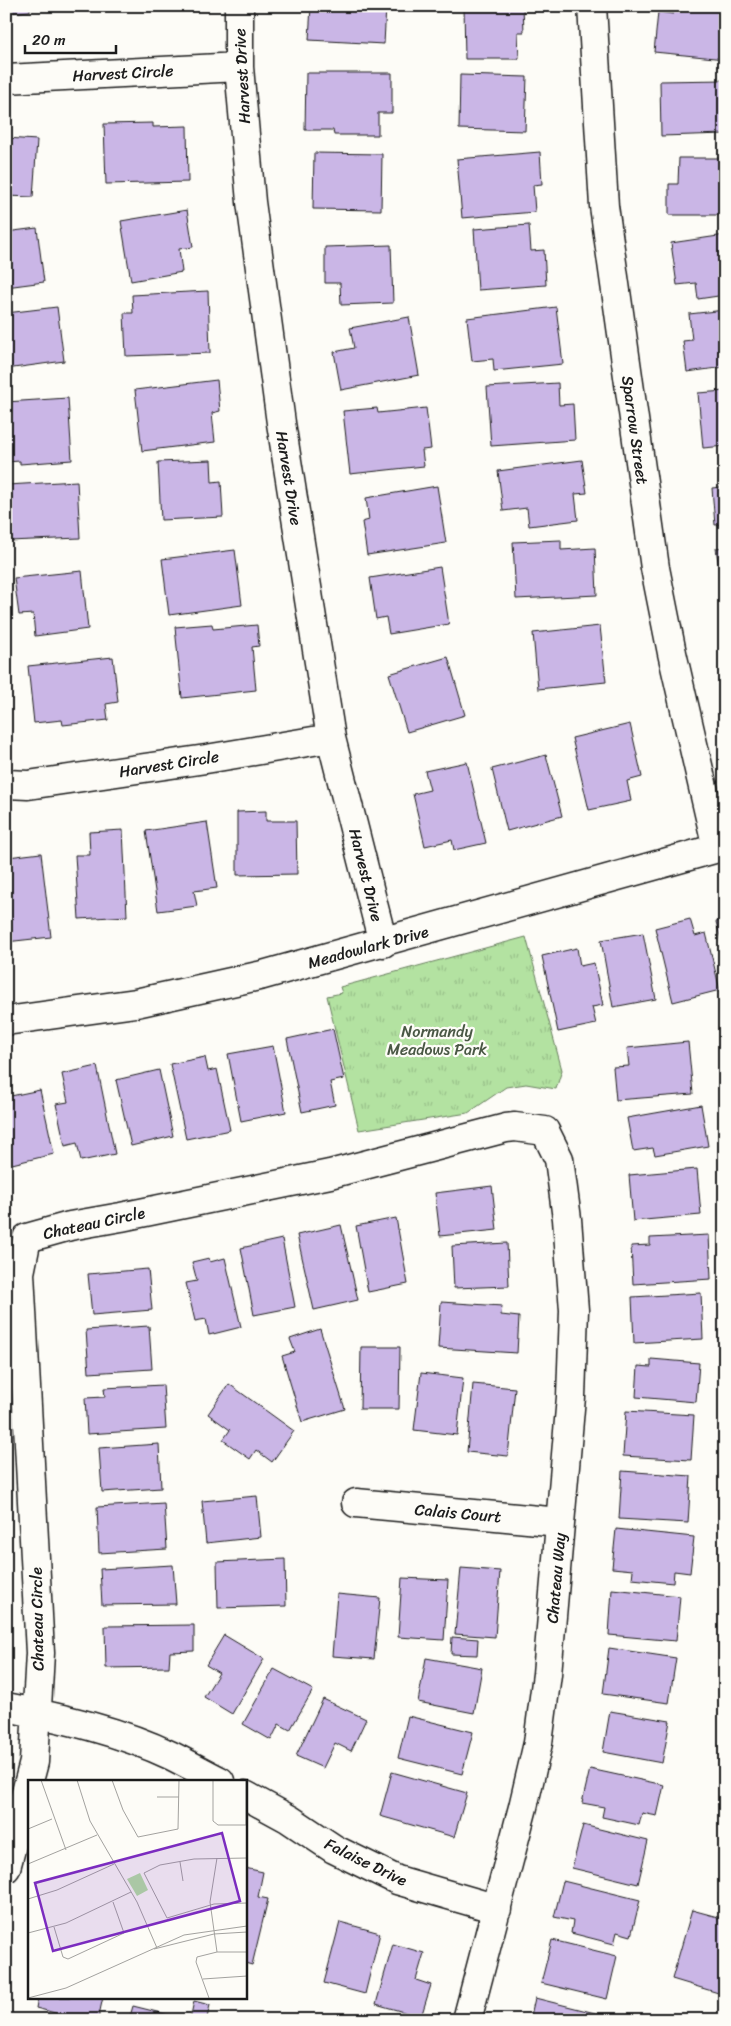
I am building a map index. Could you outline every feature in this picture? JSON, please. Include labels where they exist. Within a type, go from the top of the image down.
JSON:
[{"type":"street","name":"Harvest Drive","points":[[239,6],[239,67],[251,202],[279,413],[331,738],[383,943]]},
{"type":"street","name":"Sparrow Street","points":[[592,6],[604,206],[654,558],[672,653],[721,847]]},
{"type":"street","name":"Harvest Circle","points":[[6,79],[239,67]]},
{"type":"street","name":"Harvest Circle","points":[[6,784],[28,785],[196,761],[331,738]]},
{"type":"street","name":"Meadowlark Drive","points":[[6,1021],[136,1004],[263,975],[721,847]]},
{"type":"street","name":"Chateau Circle","points":[[29,1780],[34,1762],[40,1653],[20,1274],[27,1238],[70,1226],[330,1174],[506,1128],[515,1127],[545,1131]]},
{"type":"street","name":"Chateau Way","points":[[467,2020],[497,1909],[538,1743],[548,1674],[571,1398],[574,1310],[560,1159],[545,1131]]},
{"type":"street","name":"Calais Court","points":[[356,1504],[560,1522]]},
{"type":"street","points":[[6,1707],[111,1732],[171,1755],[218,1780]]},
{"type":"street","name":"Chateau Circle","points":[[6,1868],[28,1785]]},
{"type":"street","name":"Falaise Drive","points":[[246,1796],[289,1819],[334,1849],[397,1880],[497,1909]]},
{"type":"green space","name":"Normandy Meadows Park","points":[[526,937],[562,1070],[556,1089],[526,1084],[506,1087],[468,1113],[359,1130],[327,996],[342,993],[340,987]]},
{"type":"building","points":[[6,6],[30,6],[30,11],[6,13]]},
{"type":"building","points":[[311,6],[386,6],[384,44],[309,40]]},
{"type":"building","points":[[464,6],[523,6],[524,32],[518,32],[519,59],[465,59]]},
{"type":"building","points":[[674,6],[725,6],[725,59],[654,52],[658,12],[673,14]]},
{"type":"building","points":[[306,73],[392,73],[392,113],[378,113],[378,135],[334,135],[333,130],[305,130]]},
{"type":"building","points":[[460,75],[527,77],[525,131],[459,129]]},
{"type":"building","points":[[725,80],[725,134],[661,136],[660,81]]},
{"type":"building","points":[[153,123],[153,127],[187,126],[188,182],[106,184],[104,124]]},
{"type":"building","points":[[6,138],[37,140],[33,197],[6,196]]},
{"type":"building","points":[[540,152],[542,184],[533,185],[535,212],[462,218],[457,159]]},
{"type":"building","points":[[314,153],[382,154],[381,210],[313,209]]},
{"type":"building","points":[[679,158],[725,158],[725,215],[669,215],[669,184],[678,184]]},
{"type":"building","points":[[187,210],[193,247],[179,249],[182,272],[131,281],[121,221]]},
{"type":"building","points":[[529,225],[531,251],[544,250],[546,285],[478,290],[474,229]]},
{"type":"building","points":[[37,228],[44,282],[6,287],[6,232]]},
{"type":"building","points":[[725,235],[725,295],[698,299],[696,283],[677,285],[671,243]]},
{"type":"building","points":[[391,245],[393,303],[341,305],[340,283],[325,283],[325,247]]},
{"type":"building","points":[[208,291],[210,353],[126,356],[124,313],[133,313],[132,295]]},
{"type":"building","points":[[57,307],[64,361],[6,369],[6,313]]},
{"type":"building","points":[[556,307],[563,364],[494,371],[493,359],[472,361],[467,318]]},
{"type":"building","points":[[725,310],[725,367],[687,372],[683,341],[692,340],[689,314]]},
{"type":"building","points":[[409,317],[419,375],[341,390],[334,352],[354,348],[350,328]]},
{"type":"building","points":[[217,380],[220,411],[212,413],[215,442],[142,451],[135,390]]},
{"type":"building","points":[[558,383],[559,405],[573,404],[575,440],[491,446],[487,387]]},
{"type":"building","points":[[725,391],[725,446],[703,448],[698,393]]},
{"type":"building","points":[[68,398],[72,460],[20,464],[20,461],[6,462],[6,402]]},
{"type":"building","points":[[377,408],[378,413],[426,408],[431,449],[422,450],[424,466],[350,474],[343,411]]},
{"type":"building","points":[[211,460],[212,482],[221,481],[223,517],[161,520],[158,462]]},
{"type":"building","points":[[582,460],[587,493],[575,494],[578,520],[529,526],[527,508],[503,511],[498,471]]},
{"type":"building","points":[[720,463],[725,463],[725,524],[715,525],[712,488],[722,487]]},
{"type":"building","points":[[77,481],[80,538],[9,541],[7,485]]},
{"type":"building","points":[[437,486],[446,543],[367,555],[362,522],[369,520],[366,498]]},
{"type":"building","points":[[561,540],[561,550],[595,548],[597,595],[516,599],[513,542]]},
{"type":"building","points":[[725,547],[725,588],[722,588],[716,548]]},
{"type":"building","points":[[235,550],[242,605],[169,615],[162,559]]},
{"type":"building","points":[[440,567],[449,624],[389,634],[386,617],[376,619],[370,578]]},
{"type":"building","points":[[82,571],[88,629],[35,636],[33,614],[19,615],[14,578]]},
{"type":"building","points":[[212,624],[213,629],[257,625],[259,646],[252,647],[256,690],[182,698],[175,627]]},
{"type":"building","points":[[600,626],[606,682],[538,689],[533,633]]},
{"type":"building","points":[[113,657],[118,702],[106,704],[108,720],[63,725],[62,720],[34,723],[28,666]]},
{"type":"building","points":[[448,657],[465,715],[407,732],[389,674]]},
{"type":"building","points":[[630,724],[642,777],[627,781],[631,801],[589,810],[572,738]]},
{"type":"building","points":[[546,755],[562,816],[507,831],[492,769]]},
{"type":"building","points":[[467,762],[486,843],[454,850],[452,840],[425,846],[413,794],[430,790],[425,771]]},
{"type":"building","points":[[266,811],[266,821],[296,821],[297,874],[237,875],[237,812]]},
{"type":"building","points":[[207,822],[217,888],[194,891],[197,906],[158,911],[146,831]]},
{"type":"building","points":[[123,830],[127,916],[79,919],[75,855],[90,855],[89,832]]},
{"type":"building","points":[[41,853],[51,937],[6,942],[6,868],[10,868],[8,857]]},
{"type":"building","points":[[690,919],[695,936],[706,933],[720,990],[673,1002],[655,928]]},
{"type":"building","points":[[725,920],[725,953],[716,922]]},
{"type":"building","points":[[643,933],[656,999],[613,1007],[601,940]]},
{"type":"building","points":[[577,948],[580,966],[594,963],[603,1005],[592,1007],[596,1024],[558,1032],[542,956]]},
{"type":"building","points":[[333,1029],[344,1079],[330,1082],[335,1105],[302,1112],[287,1039]]},
{"type":"building","points":[[688,1042],[693,1094],[616,1100],[613,1067],[629,1066],[627,1048]]},
{"type":"building","points":[[273,1046],[286,1112],[241,1121],[228,1054]]},
{"type":"building","points":[[205,1057],[208,1071],[217,1069],[230,1130],[186,1139],[170,1064]]},
{"type":"building","points":[[97,1066],[115,1154],[81,1161],[77,1143],[65,1146],[56,1104],[68,1102],[62,1074]]},
{"type":"building","points":[[159,1070],[173,1136],[131,1146],[116,1080]]},
{"type":"building","points":[[40,1090],[54,1154],[12,1164],[6,1140],[6,1097]]},
{"type":"building","points":[[701,1105],[708,1146],[655,1155],[653,1148],[633,1151],[627,1118]]},
{"type":"building","points":[[697,1169],[701,1215],[633,1221],[629,1175]]},
{"type":"building","points":[[492,1186],[497,1230],[440,1236],[435,1193]]},
{"type":"building","points":[[396,1218],[408,1284],[368,1292],[356,1226]]},
{"type":"building","points":[[341,1225],[358,1300],[314,1310],[297,1235]]},
{"type":"building","points":[[709,1235],[711,1279],[633,1284],[631,1246],[650,1245],[650,1238]]},
{"type":"building","points":[[282,1239],[295,1307],[254,1315],[241,1248]]},
{"type":"building","points":[[507,1243],[509,1286],[454,1288],[452,1246]]},
{"type":"building","points":[[209,1258],[210,1262],[225,1258],[241,1327],[209,1335],[206,1319],[195,1321],[186,1283],[197,1281],[192,1262]]},
{"type":"building","points":[[148,1269],[152,1310],[92,1315],[88,1274]]},
{"type":"building","points":[[701,1293],[703,1339],[634,1343],[632,1297]]},
{"type":"building","points":[[441,1302],[502,1306],[501,1315],[519,1317],[517,1353],[438,1348]]},
{"type":"building","points":[[149,1326],[152,1369],[89,1373],[86,1330]]},
{"type":"building","points":[[320,1329],[345,1409],[302,1422],[282,1356],[295,1352],[290,1339]]},
{"type":"building","points":[[361,1347],[400,1347],[399,1409],[360,1409]]},
{"type":"building","points":[[651,1359],[699,1363],[696,1402],[636,1397],[638,1366],[651,1367]]},
{"type":"building","points":[[421,1373],[463,1378],[457,1435],[414,1430]]},
{"type":"building","points":[[229,1384],[294,1431],[272,1462],[256,1450],[250,1459],[223,1440],[230,1430],[208,1414]]},
{"type":"building","points":[[473,1384],[515,1388],[508,1456],[467,1452]]},
{"type":"building","points":[[163,1385],[166,1429],[87,1434],[85,1398],[105,1397],[104,1388]]},
{"type":"building","points":[[626,1411],[694,1415],[691,1460],[623,1456]]},
{"type":"building","points":[[159,1444],[161,1488],[102,1492],[99,1448]]},
{"type":"building","points":[[622,1471],[691,1476],[688,1523],[619,1519]]},
{"type":"building","points":[[257,1496],[261,1537],[206,1543],[202,1501]]},
{"type":"building","points":[[164,1503],[167,1549],[99,1553],[97,1507]]},
{"type":"building","points":[[616,1529],[694,1537],[690,1573],[674,1571],[673,1583],[632,1579],[633,1570],[612,1568]]},
{"type":"building","points":[[285,1559],[286,1606],[218,1608],[217,1562]]},
{"type":"building","points":[[173,1565],[176,1604],[102,1605],[100,1569]]},
{"type":"building","points":[[461,1568],[500,1571],[495,1637],[455,1634]]},
{"type":"building","points":[[402,1578],[448,1580],[444,1640],[398,1637]]},
{"type":"building","points":[[612,1589],[680,1596],[676,1641],[609,1635]]},
{"type":"building","points":[[337,1594],[380,1598],[374,1659],[332,1656]]},
{"type":"building","points":[[194,1625],[194,1651],[170,1652],[169,1667],[106,1668],[105,1626]]},
{"type":"building","points":[[224,1635],[264,1659],[232,1714],[204,1697],[219,1673],[206,1665]]},
{"type":"building","points":[[452,1637],[478,1639],[477,1655],[451,1654]]},
{"type":"building","points":[[609,1648],[676,1658],[669,1703],[603,1694]]},
{"type":"building","points":[[426,1658],[482,1668],[474,1713],[418,1702]]},
{"type":"building","points":[[274,1669],[313,1690],[290,1730],[279,1724],[271,1740],[243,1724]]},
{"type":"building","points":[[323,1699],[366,1719],[351,1751],[335,1743],[323,1768],[296,1756]]},
{"type":"building","points":[[610,1711],[670,1721],[662,1763],[603,1752]]},
{"type":"building","points":[[408,1716],[473,1732],[462,1774],[398,1758]]},
{"type":"building","points":[[590,1769],[664,1785],[657,1816],[642,1813],[639,1825],[602,1817],[604,1807],[582,1803]]},
{"type":"building","points":[[392,1772],[467,1793],[454,1837],[380,1816]]},
{"type":"building","points":[[583,1825],[648,1841],[638,1884],[572,1868]]},
{"type":"building","points":[[246,1868],[263,1872],[258,1897],[268,1899],[252,1965],[246,1963]]},
{"type":"building","points":[[563,1881],[640,1900],[631,1936],[617,1932],[614,1944],[571,1933],[573,1921],[554,1917]]},
{"type":"building","points":[[692,1910],[725,1919],[725,1995],[672,1979]]},
{"type":"building","points":[[340,1922],[380,1933],[365,1994],[324,1983]]},
{"type":"building","points":[[552,1940],[617,1956],[607,1999],[541,1983]]},
{"type":"building","points":[[393,1944],[424,1953],[416,1980],[431,1985],[421,2017],[376,2004]]},
{"type":"building","points":[[38,1998],[103,1998],[98,2020],[82,2020],[36,2008]]},
{"type":"building","points":[[535,1998],[607,2016],[606,2020],[530,2020]]},
{"type":"building","points":[[194,2001],[210,2005],[207,2018],[213,2020],[190,2020]]},
{"type":"building","points":[[133,2006],[177,2017],[177,2020],[129,2020]]}]
